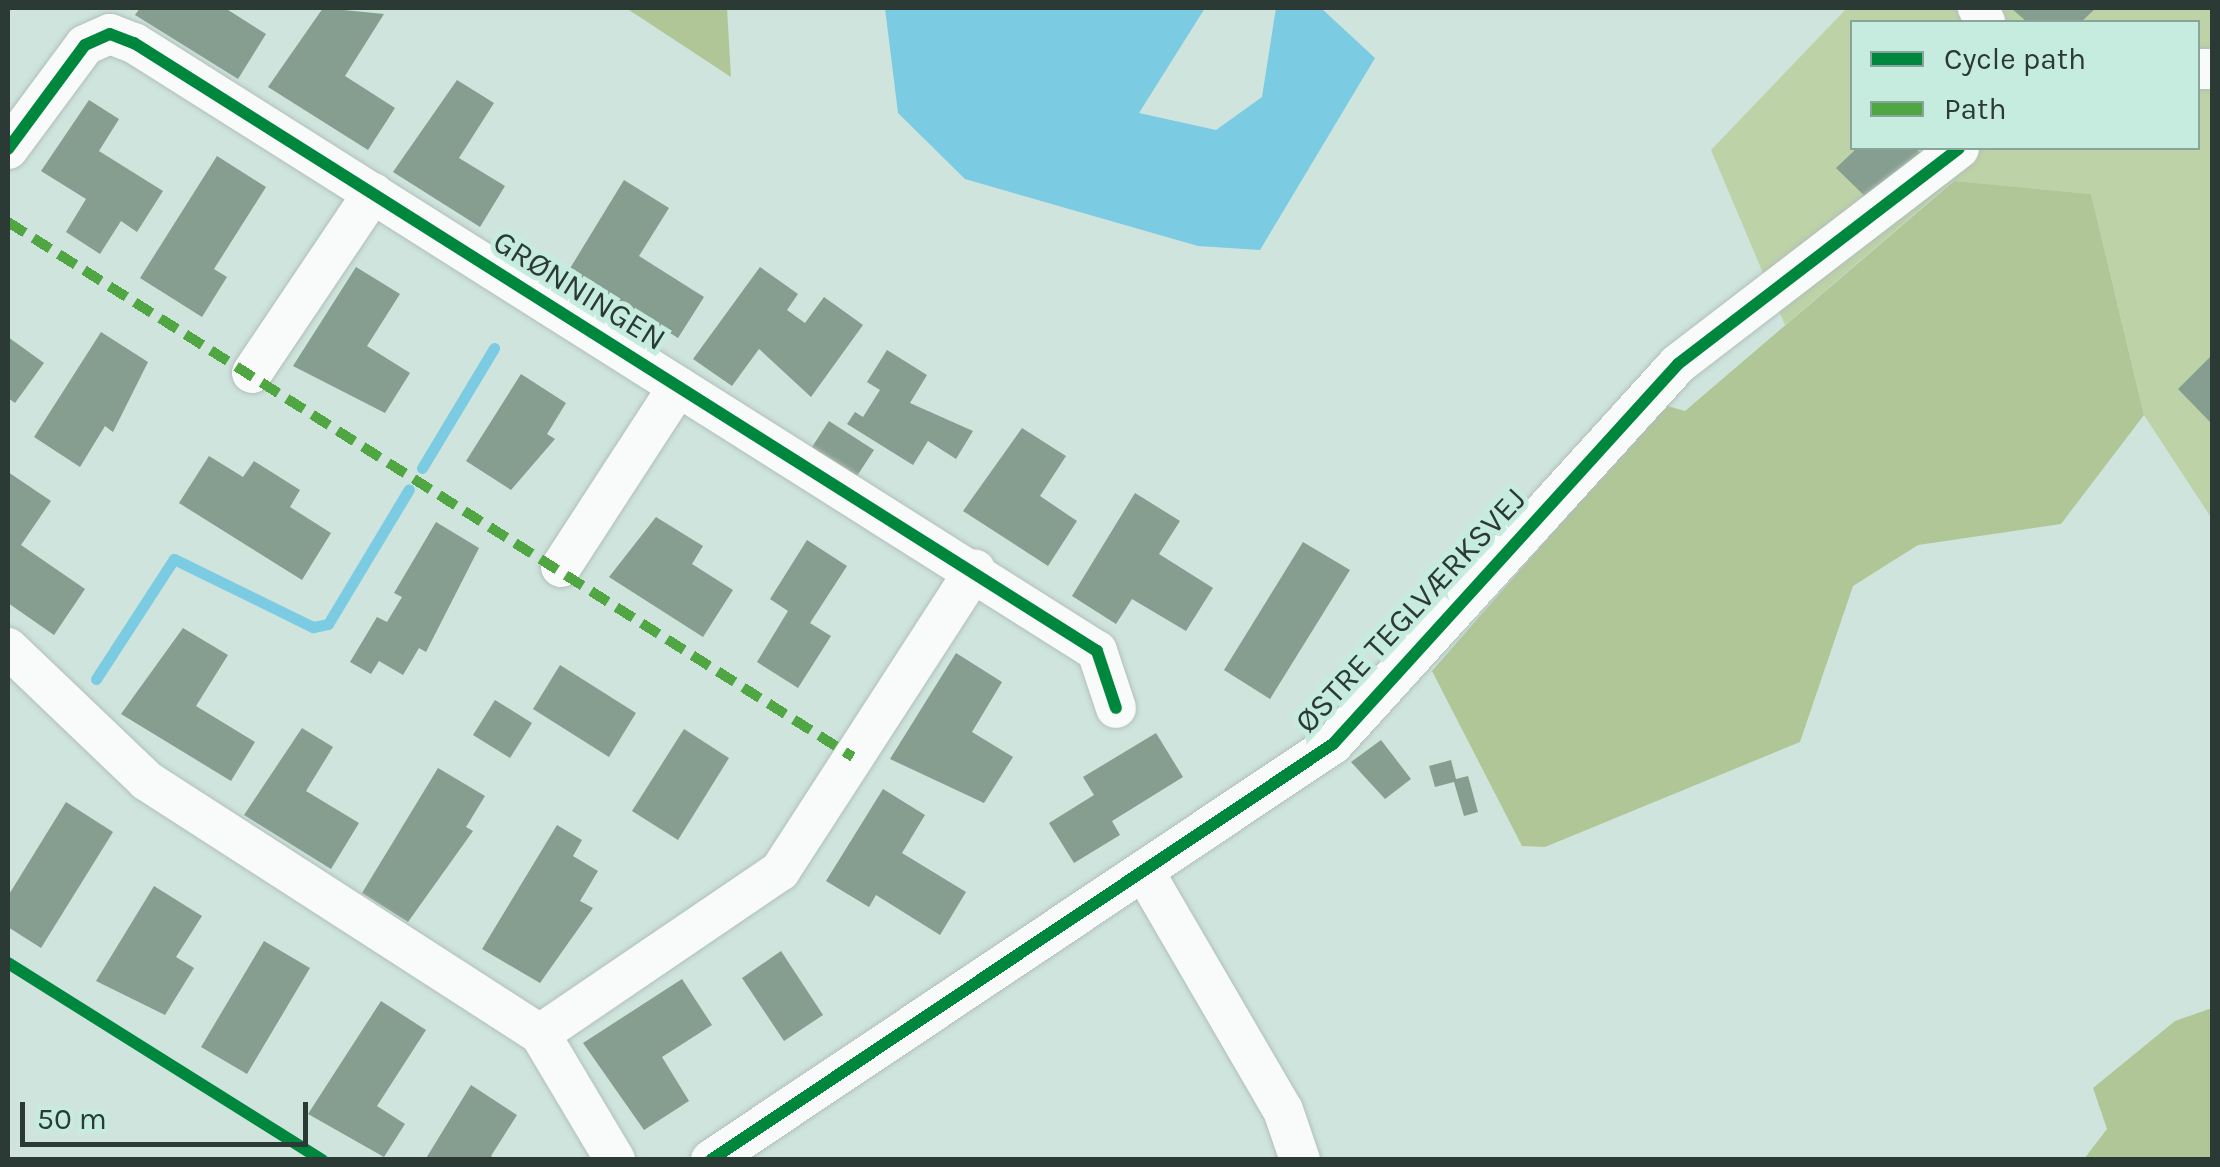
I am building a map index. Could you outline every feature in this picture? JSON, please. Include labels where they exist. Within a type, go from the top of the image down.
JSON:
[{"type":"street","name":"GRØNNINGEN","points":[[8,149],[85,45],[110,34],[373,193],[974,570],[1097,652],[1116,708]]},
{"type":"street","name":"ØSTRE TEGLVÆRKSVEJ","points":[[711,1160],[1146,875],[1333,744],[1678,364],[1956,150]]},
{"type":"street","points":[[252,374],[373,193]]},
{"type":"street","name":"GRØNNINGEN","points":[[561,567],[678,387]]},
{"type":"street","points":[[540,1034],[780,871],[974,570]]},
{"type":"street","points":[[8,648],[147,782],[540,1034],[615,1160]]},
{"type":"street","points":[[1146,875],[1283,1110],[1300,1160]]},
{"type":"green space","points":[[626,8],[727,8],[731,77]]},
{"type":"green space","points":[[1847,8],[2212,8],[2212,519],[2144,415],[2091,194],[1953,181],[1785,325],[1711,150]]},
{"type":"green space","points":[[1954,181],[2091,194],[2144,415],[2061,524],[1918,545],[1853,586],[1800,742],[1545,847],[1522,846],[1432,671],[1664,405],[1685,411]]},
{"type":"green space","points":[[2212,1008],[2212,1159],[2084,1159],[2107,1129],[2093,1088],[2175,1021]]},
{"type":"water","points":[[885,8],[1205,8],[1139,113],[1216,130],[1262,97],[1276,8],[1321,8],[1375,58],[1260,250],[1198,246],[965,179],[898,113]]},
{"type":"building","points":[[140,8],[225,8],[266,34],[238,79],[135,15]]},
{"type":"building","points":[[323,8],[384,14],[345,76],[395,108],[368,150],[268,87]]},
{"type":"building","points":[[2011,8],[2096,8],[2083,20],[2025,20]]},
{"type":"building","points":[[457,80],[494,103],[459,158],[505,186],[480,227],[393,172]]},
{"type":"building","points":[[89,100],[119,119],[99,151],[163,191],[137,232],[121,221],[100,254],[66,232],[86,199],[41,171]]},
{"type":"building","points":[[1855,150],[1917,150],[1923,155],[1874,205],[1836,168]]},
{"type":"building","points":[[217,156],[266,187],[214,269],[227,277],[202,317],[140,278]]},
{"type":"building","points":[[624,180],[669,208],[639,256],[704,297],[678,338],[569,270]]},
{"type":"building","points":[[356,267],[400,294],[367,346],[410,373],[385,413],[293,366]]},
{"type":"building","points":[[760,267],[798,294],[787,310],[805,323],[824,297],[863,325],[811,397],[759,349],[732,386],[693,359]]},
{"type":"building","points":[[101,332],[148,362],[113,432],[105,426],[80,467],[34,437]]},
{"type":"building","points":[[8,337],[44,363],[15,403],[8,398]]},
{"type":"building","points":[[887,350],[927,375],[910,403],[973,431],[956,459],[928,441],[913,465],[847,424],[855,412],[863,417],[880,390],[867,382]]},
{"type":"building","points":[[2212,355],[2212,424],[2178,389]]},
{"type":"building","points":[[521,374],[566,403],[547,434],[555,439],[511,490],[466,461]]},
{"type":"building","points":[[829,421],[874,450],[855,479],[810,450]]},
{"type":"building","points":[[1022,428],[1066,456],[1040,496],[1077,521],[1048,566],[963,511]]},
{"type":"building","points":[[209,456],[243,477],[254,461],[300,490],[290,507],[331,533],[302,580],[179,503]]},
{"type":"building","points":[[8,472],[51,501],[21,545],[85,589],[54,635],[8,603]]},
{"type":"building","points":[[1135,493],[1180,521],[1159,554],[1213,588],[1186,631],[1132,599],[1116,624],[1072,596]]},
{"type":"building","points":[[656,517],[703,546],[692,564],[733,590],[703,637],[609,577]]},
{"type":"building","points":[[436,522],[479,548],[426,652],[419,648],[403,675],[379,661],[371,674],[350,662],[377,617],[387,622],[402,597],[394,593]]},
{"type":"building","points":[[807,540],[847,566],[810,623],[831,636],[798,688],[757,662],[788,611],[770,599]]},
{"type":"building","points":[[1303,542],[1350,570],[1270,699],[1224,670]]},
{"type":"building","points":[[183,628],[228,655],[196,706],[255,742],[231,781],[121,714]]},
{"type":"building","points":[[956,653],[1002,682],[972,732],[1013,757],[984,803],[890,759]]},
{"type":"building","points":[[560,665],[636,713],[609,757],[533,709]]},
{"type":"building","points":[[495,700],[532,723],[510,758],[473,735]]},
{"type":"building","points":[[302,728],[333,747],[306,791],[359,823],[331,869],[244,815]]},
{"type":"building","points":[[684,729],[729,758],[678,840],[632,811]]},
{"type":"building","points":[[1156,733],[1183,777],[1112,821],[1120,835],[1074,863],[1049,823],[1094,795],[1083,777]]},
{"type":"building","points":[[1381,740],[1411,779],[1385,799],[1351,762]]},
{"type":"building","points":[[1451,760],[1456,779],[1468,776],[1478,812],[1464,816],[1454,782],[1435,787],[1429,766]]},
{"type":"building","points":[[438,768],[485,796],[466,827],[473,831],[408,922],[362,893]]},
{"type":"building","points":[[883,789],[925,815],[902,853],[966,892],[940,935],[876,895],[869,907],[826,881]]},
{"type":"building","points":[[66,802],[113,832],[41,948],[8,927],[8,896]]},
{"type":"building","points":[[557,825],[582,840],[573,856],[598,871],[580,901],[593,908],[540,983],[482,949]]},
{"type":"building","points":[[154,886],[202,916],[176,957],[194,968],[165,1015],[96,981]]},
{"type":"building","points":[[264,941],[310,968],[247,1074],[201,1047]]},
{"type":"building","points":[[781,951],[823,1015],[784,1041],[742,978]]},
{"type":"building","points":[[682,979],[712,1025],[662,1057],[689,1101],[644,1130],[583,1043]]},
{"type":"building","points":[[381,1001],[426,1030],[377,1106],[405,1124],[384,1157],[308,1114]]},
{"type":"building","points":[[471,1085],[517,1115],[491,1156],[497,1160],[425,1160]]},
{"type":"waterway","points":[[422,468],[494,348]]},
{"type":"waterway","points":[[96,679],[174,559],[313,627],[328,624],[409,489]]},
{"type":"marked path","points":[[8,222],[853,757]]},
{"type":"cycle path","points":[[8,149],[85,45],[110,34],[134,43],[1097,651],[1116,708]]},
{"type":"cycle path","points":[[711,1160],[1333,744],[1678,364],[1956,150]]},
{"type":"cycle path","points":[[8,963],[322,1160]]}]
